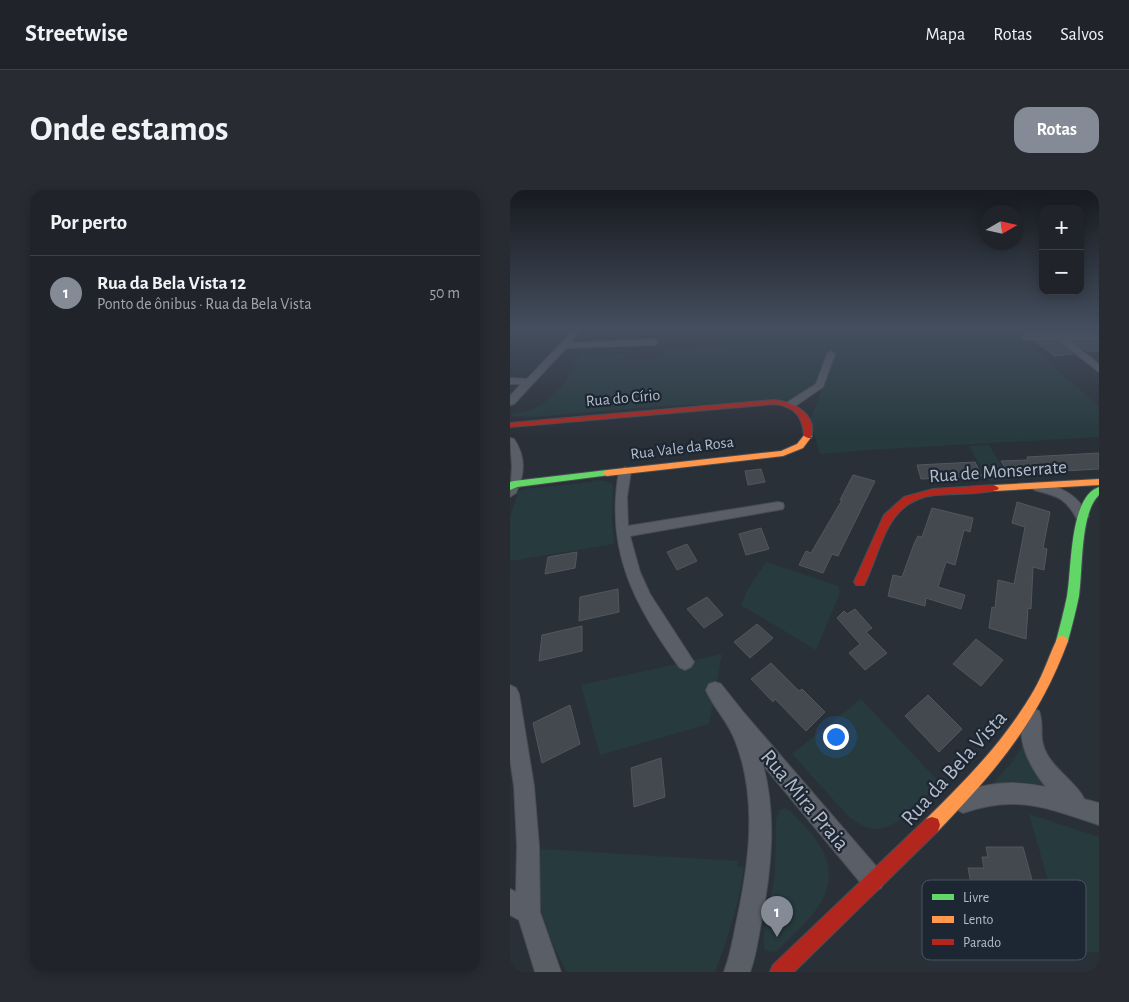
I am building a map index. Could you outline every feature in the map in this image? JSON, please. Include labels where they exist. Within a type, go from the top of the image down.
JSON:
[{"type":"street","points":[[510,402],[546,364]]},
{"type":"street","points":[[790,405],[820,385],[828,364]]},
{"type":"street","points":[[510,381],[530,382]]},
{"type":"street","name":"Rua do Círio","points":[[510,426],[760,402],[790,405]]},
{"type":"street","name":"Rua Vale da Rosa","points":[[512,488],[625,471],[783,453],[793,450],[809,438],[805,417],[798,408],[790,405]]},
{"type":"street","points":[[510,441],[519,460],[519,470],[512,488]]},
{"type":"street","points":[[625,471],[621,499],[627,556],[636,584],[659,625],[685,662]]},
{"type":"street","name":"Rua de Monserrate","points":[[860,582],[889,515],[907,499],[933,492],[1099,482]]},
{"type":"street","points":[[1034,486],[1056,490],[1066,495],[1079,508],[1082,516]]},
{"type":"street","points":[[1082,516],[1088,500],[1099,490]]},
{"type":"street","points":[[623,532],[778,506]]},
{"type":"street","name":"Rua da Bela Vista","points":[[780,972],[941,816],[1008,744],[1036,703],[1053,669],[1064,636],[1072,596],[1082,516]]},
{"type":"street","name":"Rua Mira Praia","points":[[715,690],[737,720],[873,880]]},
{"type":"street","points":[[510,694],[524,786],[528,846],[519,906],[548,972]]},
{"type":"street","points":[[1036,703],[1031,720],[1031,735],[1042,765],[1061,790],[1075,802],[1097,814]]},
{"type":"street","name":"Rua Mira Praia","points":[[737,720],[749,745],[757,775],[761,818],[758,870],[752,911],[737,972]]},
{"type":"street","points":[[941,816],[958,804],[972,798],[988,794],[1022,792],[1060,800],[1097,814]]},
{"type":"green space","points":[[575,364],[823,364],[815,387],[788,401],[662,406],[534,417],[510,416],[528,411],[546,401],[560,388]]},
{"type":"green space","points":[[832,364],[1052,364],[1099,407],[1099,437],[820,454],[810,420]]},
{"type":"green space","points":[[989,445],[1010,480],[989,481],[969,446]]},
{"type":"green space","points":[[593,480],[606,481],[613,485],[612,520],[614,544],[510,561],[510,518],[518,492],[524,489],[592,482]]},
{"type":"green space","points":[[766,562],[838,586],[840,593],[816,650],[741,605],[748,589]]},
{"type":"green space","points":[[722,654],[709,724],[600,755],[581,685]]},
{"type":"green space","points":[[861,699],[939,782],[902,819],[884,828],[874,829],[861,825],[850,818],[792,754]]},
{"type":"green space","points":[[1023,745],[1046,786],[1021,782],[993,783],[1012,762]]},
{"type":"green space","points":[[785,808],[808,830],[818,843],[826,860],[829,875],[827,890],[811,916],[777,951],[770,952],[765,950],[763,943],[764,933],[775,873],[776,819],[780,810]]},
{"type":"green space","points":[[1029,814],[1099,837],[1099,952],[1086,952],[1086,880],[1048,880]]},
{"type":"green space","points":[[541,849],[738,861],[737,866],[744,867],[739,894],[729,934],[715,972],[567,972],[547,929],[538,895],[537,863]]},
{"type":"building","points":[[1099,453],[1099,469],[1027,473],[1029,476],[1010,476],[1001,461],[1028,460],[1027,457]]},
{"type":"building","points":[[975,462],[982,476],[921,479],[917,465]]},
{"type":"building","points":[[761,469],[765,482],[748,485],[745,471]]},
{"type":"building","points":[[853,475],[875,481],[838,556],[832,554],[823,573],[799,565],[806,551],[811,553],[842,500],[840,500]]},
{"type":"building","points":[[1017,502],[1050,512],[1043,548],[1047,549],[1044,570],[1033,567],[1031,609],[1028,608],[1026,639],[989,628],[992,607],[995,608],[998,580],[1014,584],[1025,527],[1012,523]]},
{"type":"building","points":[[932,508],[973,518],[970,532],[964,530],[955,565],[946,562],[938,587],[965,595],[961,609],[926,598],[925,606],[888,596],[893,575],[902,577],[918,536],[922,537]]},
{"type":"building","points":[[761,528],[769,549],[746,555],[739,534]]},
{"type":"building","points":[[687,544],[697,561],[677,570],[667,552]]},
{"type":"building","points":[[577,552],[575,568],[545,574],[548,557]]},
{"type":"building","points":[[618,589],[619,612],[579,621],[580,597]]},
{"type":"building","points":[[707,597],[723,615],[704,628],[687,609]]},
{"type":"building","points":[[855,609],[872,628],[866,632],[887,653],[865,670],[849,653],[860,644],[837,618],[844,611],[847,614]]},
{"type":"building","points":[[757,624],[773,638],[750,658],[734,642]]},
{"type":"building","points":[[582,626],[582,651],[539,661],[542,635]]},
{"type":"building","points":[[976,639],[1003,660],[981,686],[953,664]]},
{"type":"building","points":[[771,663],[799,691],[802,689],[825,712],[806,731],[775,699],[773,702],[751,679]]},
{"type":"building","points":[[928,695],[962,729],[939,752],[905,716]]},
{"type":"building","points":[[570,705],[580,744],[542,763],[533,723]]},
{"type":"building","points":[[661,758],[665,797],[634,807],[631,768]]},
{"type":"building","points":[[986,847],[1023,847],[1032,880],[970,880],[968,868],[984,868],[982,857],[988,857]]},
{"type":"traffic: fast","points":[[510,487],[514,484],[607,473]]},
{"type":"traffic: fast","points":[[1062,641],[1073,596],[1082,516],[1088,500],[1099,490]]},
{"type":"traffic: slow","points":[[607,473],[783,453],[800,446],[808,436]]},
{"type":"traffic: slow","points":[[994,488],[1099,482]]},
{"type":"traffic: slow","points":[[932,825],[991,763],[1025,718],[1052,668],[1062,641]]},
{"type":"traffic: jam","points":[[510,425],[774,402],[789,404],[800,411],[806,421],[808,436]]},
{"type":"traffic: jam","points":[[860,582],[889,515],[907,499],[933,492],[994,488]]},
{"type":"traffic: jam","points":[[780,972],[932,825]]},
{"type":"place","name":"Rua da Bela Vista 12","points":[[777,937]]}]
